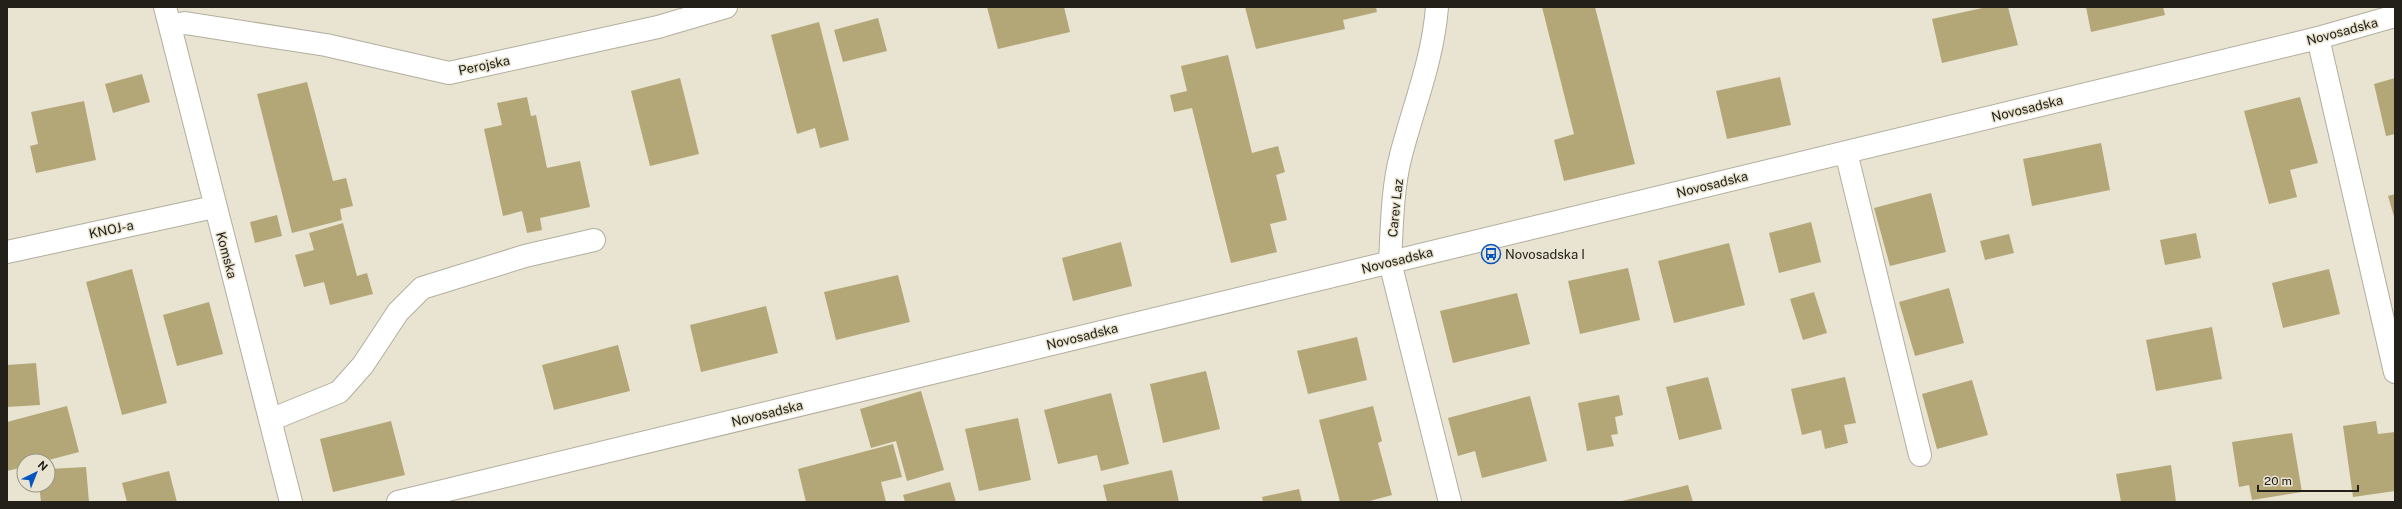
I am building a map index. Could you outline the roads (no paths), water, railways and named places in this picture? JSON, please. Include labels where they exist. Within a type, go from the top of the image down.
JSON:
[{"type":"street","name":"Perojska","points":[[167,16],[185,23],[326,45],[449,72],[658,27],[726,7]]},
{"type":"street","name":"Carev Laz","points":[[1437,7],[1435,39],[1401,157],[1390,262],[1450,502]]},
{"type":"street","name":"Komska","points":[[167,16],[214,207],[291,502]]},
{"type":"street","name":"Novosadska","points":[[398,502],[2318,38],[2395,16]]},
{"type":"street","points":[[2318,38],[2395,372]]},
{"type":"street","points":[[1846,152],[1920,456]]},
{"type":"street","name":"KNOJ-a","points":[[7,252],[214,207]]},
{"type":"street","points":[[270,420],[339,392],[362,365],[398,312],[422,288],[525,256],[594,240]]},
{"type":"place","name":"Novosadska I","points":[[1491,254]]}]
